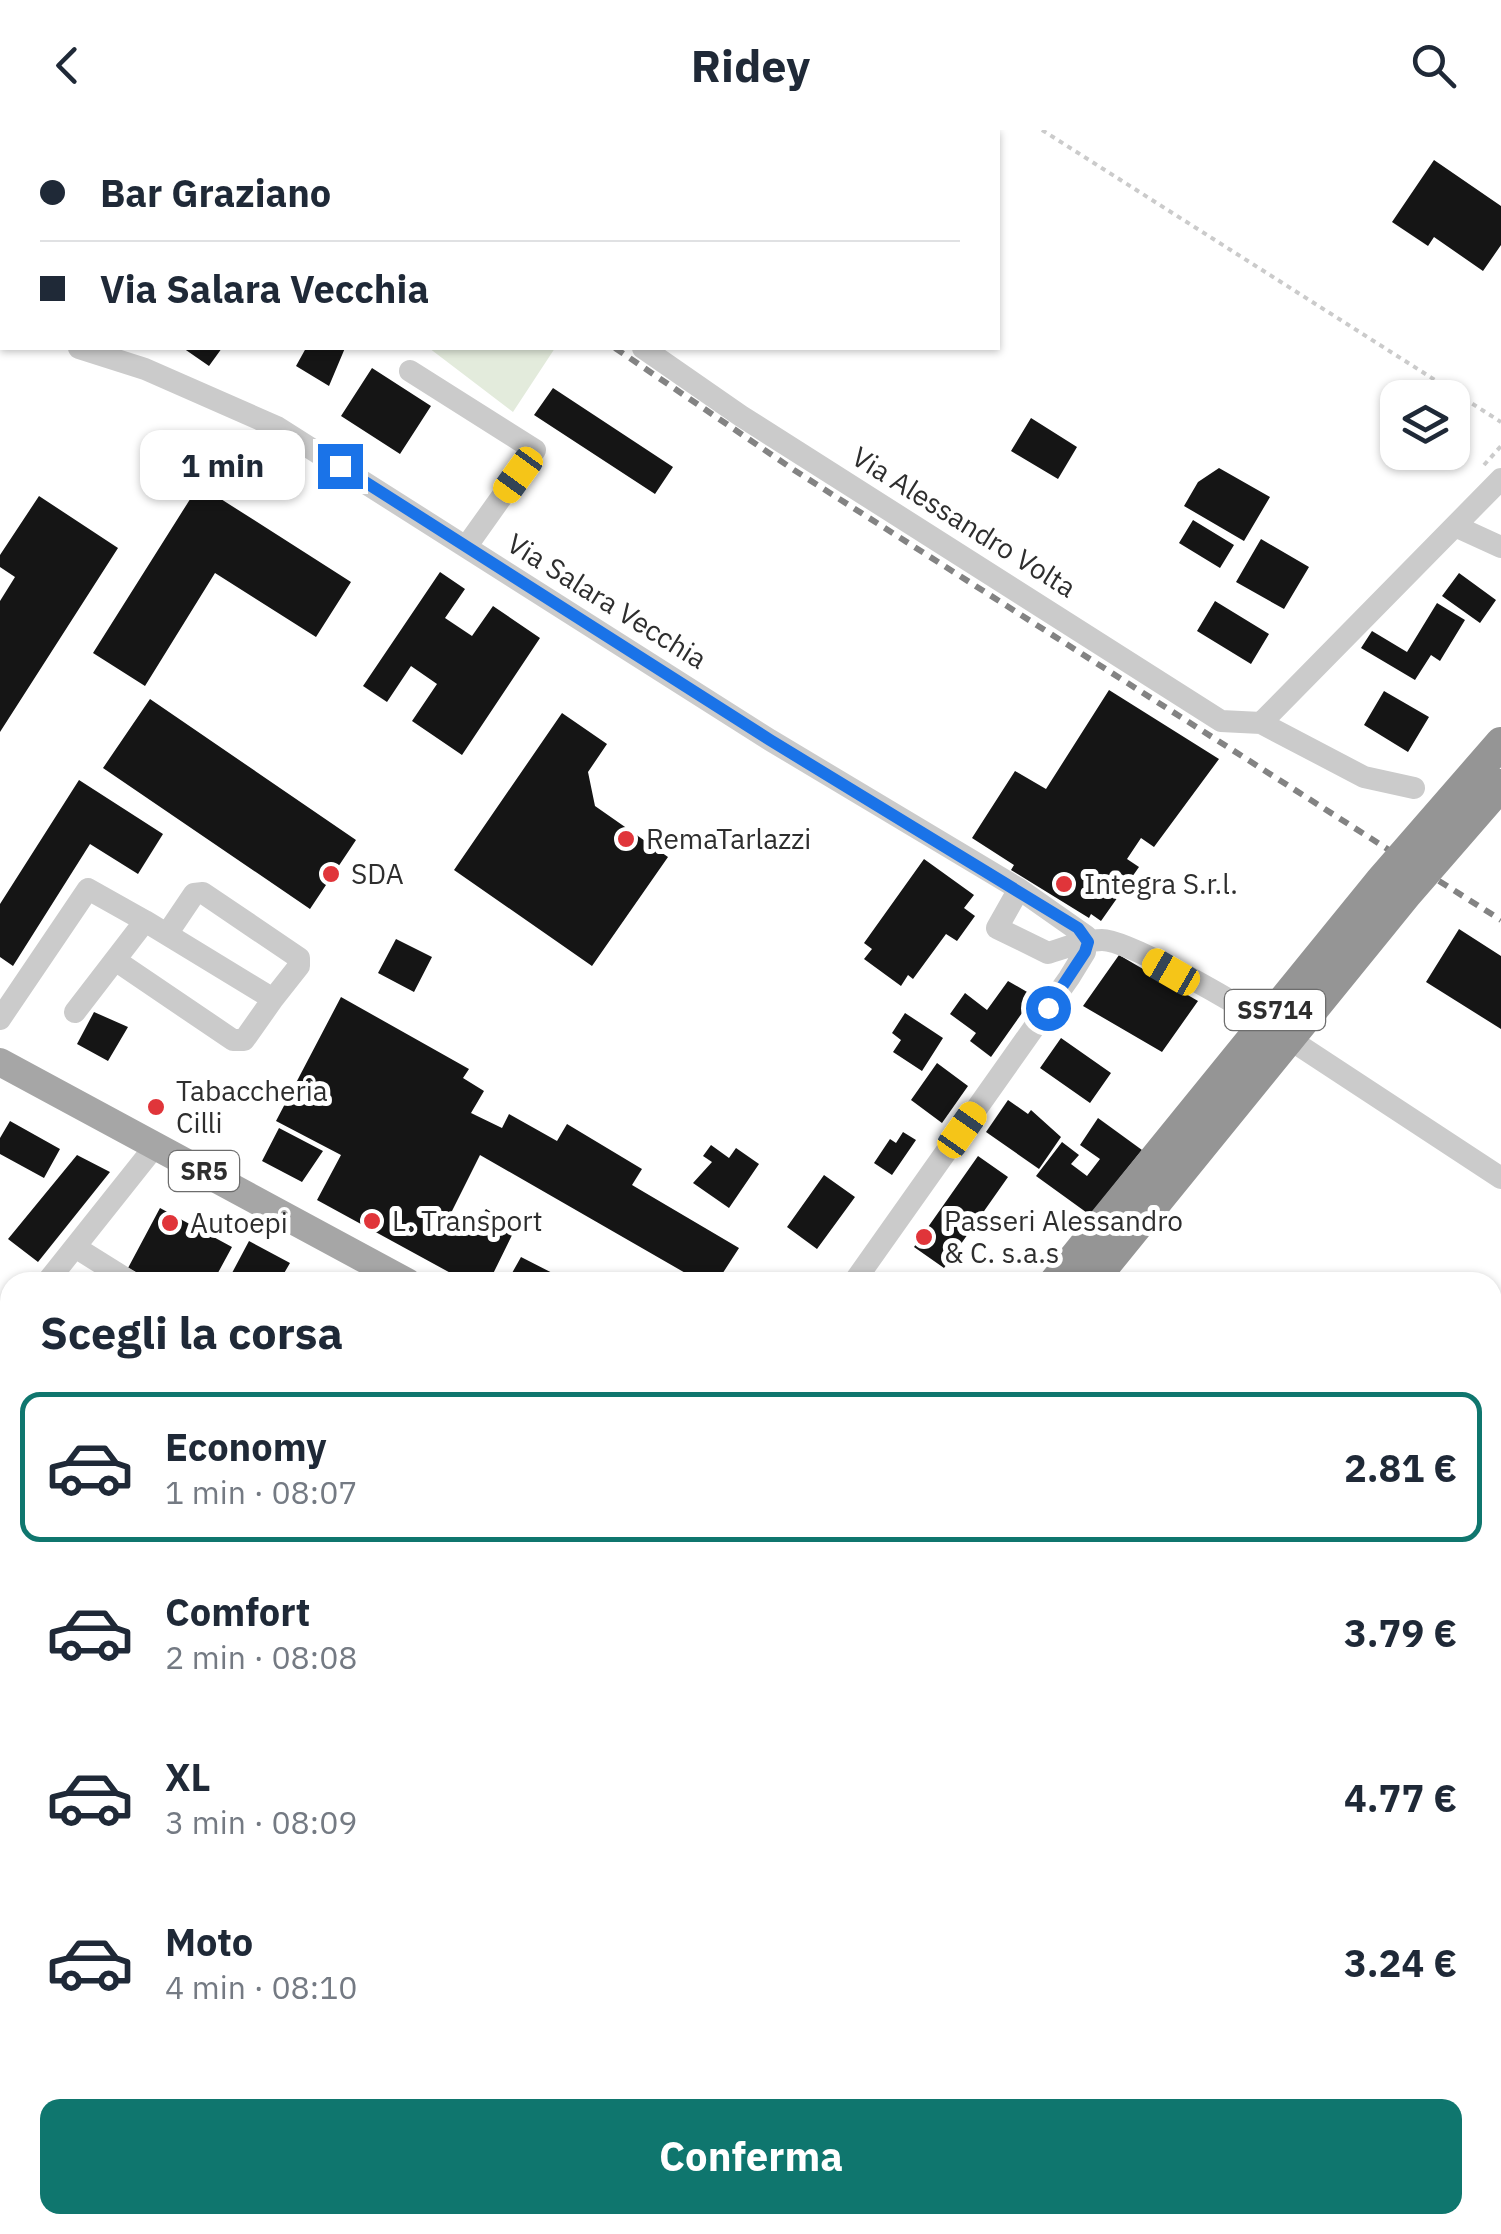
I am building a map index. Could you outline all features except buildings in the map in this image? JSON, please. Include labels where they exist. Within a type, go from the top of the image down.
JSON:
[{"type":"highway","name":"SS714","points":[[1063,1272],[1380,882],[1501,742]]},
{"type":"highway","name":"SS714","points":[[1099,1272],[1407,893],[1501,786]]},
{"type":"main road","name":"SR5","points":[[0,1062],[390,1272]]},
{"type":"street","name":"Via Salara Vecchia","points":[[85,350],[145,370],[278,427],[770,740],[1019,889],[1087,939]]},
{"type":"street","name":"Via Alessandro Volta","points":[[646,350],[741,416],[1221,721],[1261,724],[1364,777],[1414,788]]},
{"type":"street","points":[[410,372],[535,450],[466,547]]},
{"type":"street","points":[[1261,724],[1501,479]]},
{"type":"street","points":[[1454,526],[1501,547]]},
{"type":"street","points":[[0,1019],[82,891],[94,889],[274,999]]},
{"type":"street","points":[[1019,889],[996,928],[1048,953],[1087,939],[1127,946],[1252,1014]]},
{"type":"street","points":[[114,960],[239,1042],[299,966],[299,958],[203,893],[194,894],[167,934]]},
{"type":"street","points":[[75,1012],[146,921]]},
{"type":"street","points":[[861,1272],[1069,978],[1087,939]]},
{"type":"street","points":[[1300,1046],[1501,1178]]},
{"type":"street","points":[[55,1272],[156,1145]]},
{"type":"street","points":[[75,1247],[115,1272]]},
{"type":"path","points":[[1042,130],[1501,422]]},
{"type":"green space","points":[[432,350],[554,350],[513,412]]},
{"type":"railway","points":[[618,350],[794,470],[1389,850]]},
{"type":"railway","points":[[1439,881],[1501,920]]},
{"type":"place","name":"RemaTarlazzi","points":[[626,839]]},
{"type":"place","name":"SDA","points":[[331,874]]},
{"type":"place","name":"Integra S.r.l.","points":[[1064,884]]},
{"type":"place","name":"Tabaccheria Cilli","points":[[156,1107]]},
{"type":"place","name":"L. Transport","points":[[372,1221]]},
{"type":"place","name":"Autoepi","points":[[170,1223]]},
{"type":"place","name":"Passeri Alessandro & C. s.a.s","points":[[924,1237]]},
{"type":"route","points":[[340,466],[770,740],[1078,928],[1088,942],[1085,952],[1048,1008]]}]
